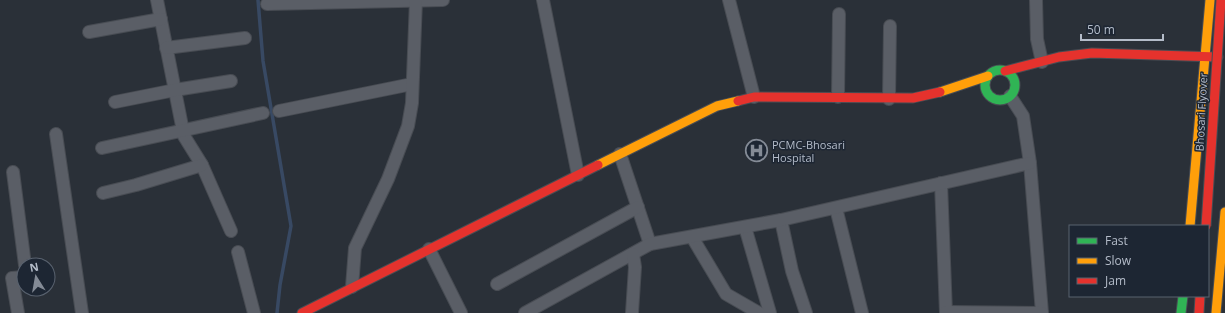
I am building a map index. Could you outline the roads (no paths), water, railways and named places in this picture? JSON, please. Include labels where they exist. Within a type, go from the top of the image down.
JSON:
[{"type":"main road","points":[[1190,225],[1210,0]]},
{"type":"main road","name":"Bhosari Flyover","points":[[1206,225],[1221,0]]},
{"type":"main road","points":[[1005,71],[1059,57],[1092,53],[1206,56],[1225,58]]},
{"type":"main road","points":[[302,313],[718,106],[754,97],[913,98],[930,95],[988,76],[996,70],[1010,73],[1015,82],[1014,92],[1010,96],[998,100],[990,96],[985,84],[988,76]]},
{"type":"main road","points":[[1216,313],[1225,212]]},
{"type":"main road","points":[[1181,313],[1183,297]]},
{"type":"main road","points":[[1199,313],[1200,297]]},
{"type":"street","points":[[160,0],[161,19],[166,48],[184,136],[202,165],[230,231]]},
{"type":"street","points":[[352,287],[355,248],[388,179],[406,132],[412,103],[416,0]]},
{"type":"street","points":[[266,4],[443,0]]},
{"type":"street","points":[[543,0],[578,176]]},
{"type":"street","points":[[729,0],[754,97]]},
{"type":"street","points":[[1036,0],[1037,39],[1042,62]]},
{"type":"street","points":[[838,97],[839,14]]},
{"type":"street","points":[[89,32],[161,19]]},
{"type":"street","points":[[889,98],[890,26]]},
{"type":"street","points":[[166,48],[245,38]]},
{"type":"street","points":[[115,102],[174,90],[231,81]]},
{"type":"street","points":[[279,111],[412,84]]},
{"type":"street","points":[[941,183],[946,312],[1042,313],[1030,163],[1023,116],[1010,96]]},
{"type":"street","points":[[102,148],[263,114]]},
{"type":"street","points":[[56,134],[82,313]]},
{"type":"street","points":[[620,154],[650,244]]},
{"type":"street","points":[[525,313],[650,244],[781,220],[1030,163]]},
{"type":"street","points":[[103,192],[136,185],[202,165]]},
{"type":"street","points":[[13,172],[24,257]]},
{"type":"street","points":[[498,284],[638,207]]},
{"type":"street","points":[[836,208],[862,313]]},
{"type":"street","points":[[781,220],[792,270],[806,313]]},
{"type":"street","points":[[745,227],[770,313]]},
{"type":"street","points":[[692,237],[726,294],[759,313]]},
{"type":"street","points":[[430,249],[461,313]]},
{"type":"street","points":[[238,252],[254,313]]},
{"type":"street","points":[[632,313],[635,267],[633,254]]},
{"type":"street","points":[[16,278],[12,278],[18,313]]},
{"type":"waterway","points":[[258,0],[263,61],[291,226],[280,285],[277,313]]},
{"type":"place","name":"PCMC-Bhosari Hospital","points":[[757,150]]}]
